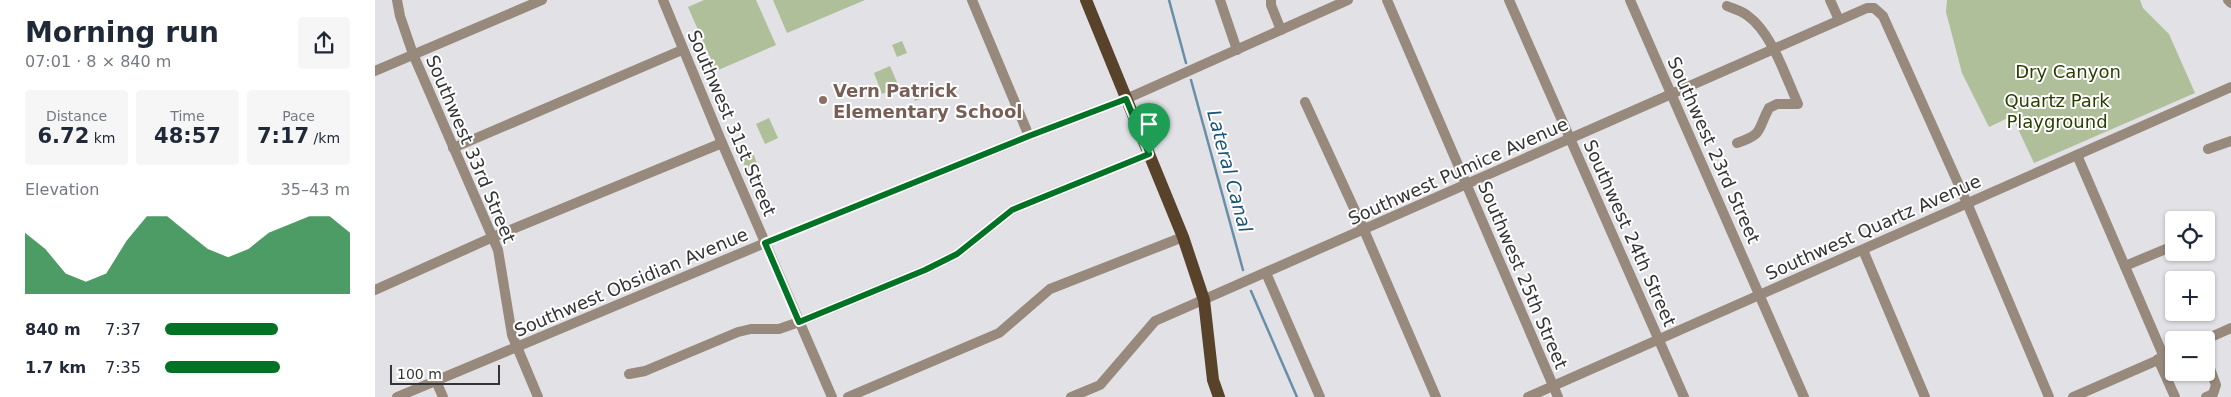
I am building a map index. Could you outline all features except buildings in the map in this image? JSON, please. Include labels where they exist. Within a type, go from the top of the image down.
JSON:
[{"type":"main road","points":[[1086,0],[1183,236],[1204,300],[1213,380],[1219,397]]},
{"type":"street","name":"Southwest 33rd Street","points":[[397,0],[400,16],[413,54],[493,237],[501,262],[509,321],[516,348],[538,397]]},
{"type":"street","points":[[375,71],[542,0]]},
{"type":"street","name":"Southwest 31st Street","points":[[663,0],[682,50],[832,397]]},
{"type":"street","points":[[972,0],[1029,136]]},
{"type":"street","points":[[1220,0],[1237,50]]},
{"type":"street","points":[[1271,0],[1271,5],[1281,30]]},
{"type":"street","name":"Southwest Obsidian Avenue","points":[[397,397],[765,243],[1029,136],[1126,99],[1348,0]]},
{"type":"street","name":"Southwest 25th Street","points":[[1387,0],[1558,397]]},
{"type":"street","name":"Southwest 24th Street","points":[[1509,0],[1684,397]]},
{"type":"street","name":"Southwest 23rd Street","points":[[1630,0],[1673,94],[1804,397]]},
{"type":"street","points":[[1830,0],[1839,20]]},
{"type":"street","points":[[1727,6],[1748,15],[1761,29],[1773,50],[1797,104],[1777,104],[1769,108],[1760,129],[1753,138],[1737,143]]},
{"type":"street","name":"Southwest Pumice Avenue","points":[[1071,397],[1100,385],[1155,322],[1867,8],[1874,8],[1879,12],[1967,203]]},
{"type":"street","points":[[453,148],[682,50]]},
{"type":"street","name":"Southwest Quartz Avenue","points":[[1528,397],[2231,87]]},
{"type":"street","points":[[1305,102],[1364,230],[1436,397]]},
{"type":"street","points":[[2209,149],[2231,141]]},
{"type":"street","points":[[375,290],[493,237],[722,143]]},
{"type":"street","points":[[629,374],[645,371],[738,332],[779,329],[799,322],[925,270],[957,254],[1012,210],[1149,154]]},
{"type":"street","points":[[2073,397],[2165,356],[2077,155]]},
{"type":"street","points":[[1967,203],[2049,397]]},
{"type":"street","points":[[847,397],[999,333],[1051,289],[1183,236]]},
{"type":"street","points":[[2125,266],[2165,249]]},
{"type":"street","points":[[1863,250],[1925,397]]},
{"type":"street","points":[[1266,273],[1320,397]]},
{"type":"street","points":[[2215,335],[2231,328]]},
{"type":"street","points":[[436,381],[443,397]]},
{"type":"street","points":[[2171,381],[2175,397]]},
{"type":"street","points":[[2207,397],[2213,394],[2216,385],[2215,381]]},
{"type":"green space","points":[[704,0],[756,0],[776,45],[716,71],[688,7]]},
{"type":"green space","points":[[773,0],[865,0],[787,33]]},
{"type":"green space","name":"Dry Canyon","points":[[1947,0],[2140,0],[2143,8],[2169,34],[2195,93],[2034,163],[2012,116],[1989,127],[1962,73],[1946,12]]},
{"type":"green space","points":[[902,41],[907,53],[897,57],[892,45]]},
{"type":"green space","points":[[890,66],[899,87],[882,94],[874,73]]},
{"type":"green space","points":[[920,85],[925,97],[915,101],[910,89]]},
{"type":"green space","points":[[769,118],[778,138],[765,144],[756,124]]},
{"type":"green space","points":[[753,153],[758,166],[747,170],[741,158]]},
{"type":"waterway","name":"Lateral Canal","points":[[1169,0],[1186,63]]},
{"type":"waterway","name":"Lateral Canal","points":[[1191,80],[1243,270]]},
{"type":"waterway","name":"Lateral Canal","points":[[1251,291],[1297,397]]},
{"type":"place","name":"Vern Patrick Elementary School","points":[[823,100]]},
{"type":"route","points":[[1126,99],[1149,154],[1012,210],[957,254],[888,286],[799,322],[765,243],[1029,136],[1126,99]]},
{"type":"park label","name":"Quartz Park Playground","points":[[2057,110]]}]
